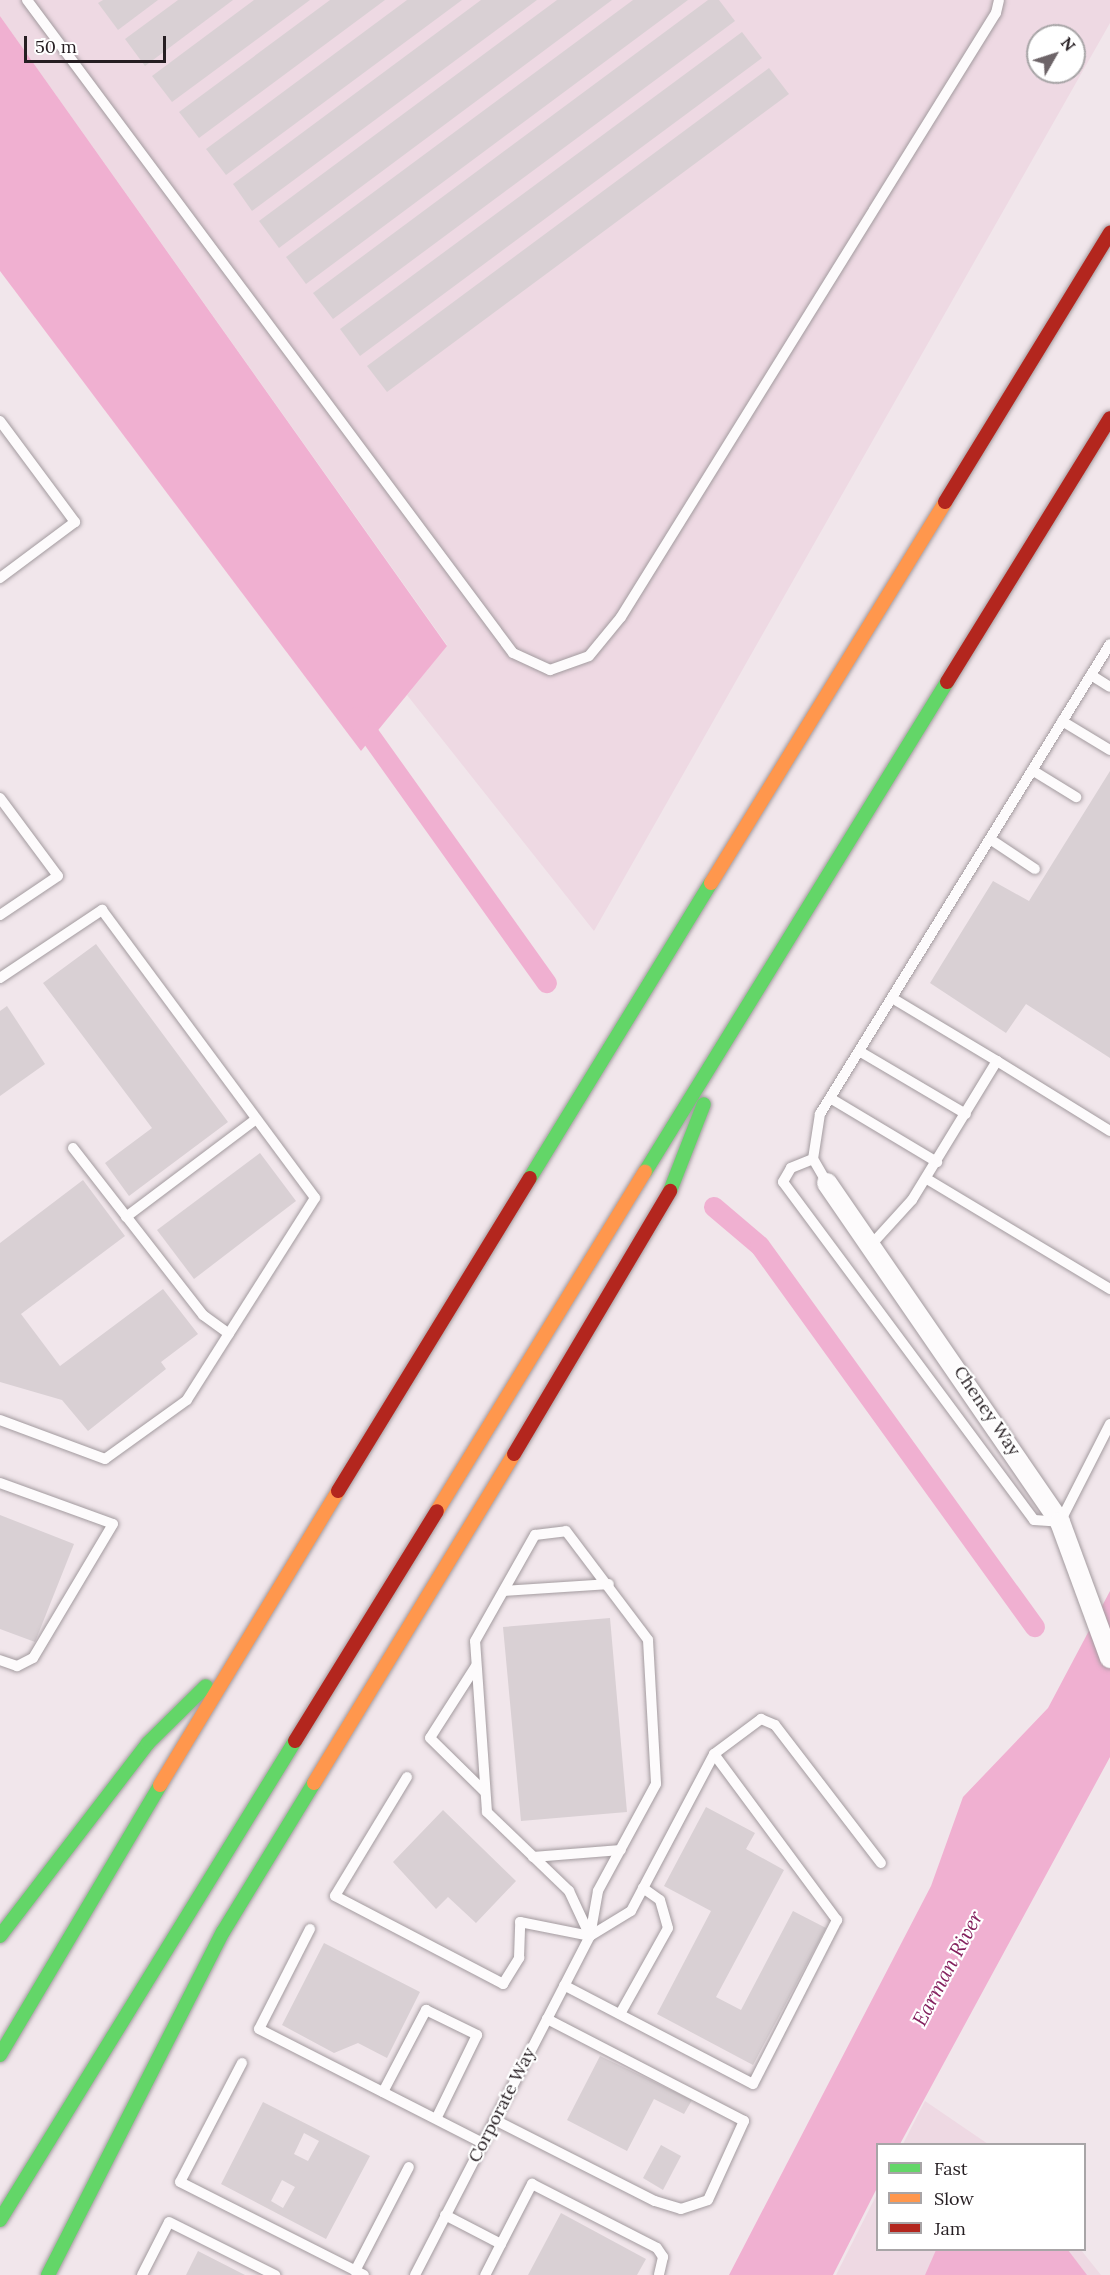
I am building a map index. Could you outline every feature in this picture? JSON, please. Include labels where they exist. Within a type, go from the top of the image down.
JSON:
[{"type":"highway","points":[[0,2055],[237,1655],[1110,233]]},
{"type":"highway","points":[[0,2220],[1110,418]]},
{"type":"highway","points":[[48,2275],[223,1932],[661,1212],[738,1019]]},
{"type":"highway","points":[[0,1936],[148,1743],[237,1655]]},
{"type":"street","name":"Cheney Way","points":[[827,1183],[1060,1522],[1110,1658]]},
{"type":"lane","points":[[27,0],[513,653],[550,670],[589,656],[621,617],[996,13],[999,0]]},
{"type":"lane","points":[[0,421],[75,522],[0,578]]},
{"type":"lane","points":[[827,1183],[813,1159],[813,1135],[830,1098],[1110,644]]},
{"type":"lane","points":[[1091,675],[1110,687]]},
{"type":"lane","points":[[1062,722],[1110,750]]},
{"type":"lane","points":[[1032,770],[1076,797]]},
{"type":"lane","points":[[0,798],[58,876],[0,915]]},
{"type":"lane","points":[[990,839],[1035,868]]},
{"type":"lane","points":[[0,978],[102,910],[315,1198],[187,1400],[105,1459],[0,1420]]},
{"type":"lane","points":[[892,998],[1110,1131]]},
{"type":"lane","points":[[859,1051],[966,1114]]},
{"type":"lane","points":[[871,1245],[927,1179],[997,1061]]},
{"type":"lane","points":[[830,1098],[937,1162]]},
{"type":"lane","points":[[126,1217],[256,1119]]},
{"type":"lane","points":[[73,1148],[203,1315],[229,1334]]},
{"type":"lane","points":[[813,1159],[791,1168],[783,1182],[1034,1520],[1060,1522],[1110,1424]]},
{"type":"lane","points":[[927,1179],[1110,1289]]},
{"type":"lane","points":[[0,1483],[113,1524],[33,1658],[17,1666],[0,1660]]},
{"type":"lane","points":[[566,1531],[609,1584],[648,1640],[656,1785],[598,1891],[590,1936],[569,1891],[487,1812],[475,1641],[535,1535],[566,1531]]},
{"type":"lane","points":[[504,1591],[609,1584]]},
{"type":"lane","points":[[477,1665],[430,1738],[484,1791]]},
{"type":"lane","points":[[407,1777],[335,1896],[503,1984],[519,1958],[520,1922],[590,1936],[631,1911],[714,1754],[761,1719],[776,1725],[881,1863]]},
{"type":"lane","points":[[564,1985],[753,2084],[837,1920],[714,1754]]},
{"type":"lane","points":[[533,1857],[621,1850]]},
{"type":"lane","points":[[620,2014],[668,1928],[660,1900],[643,1888]]},
{"type":"lane","points":[[310,1929],[259,2029],[483,2143]]},
{"type":"lane","name":"Corporate Way","points":[[415,2275],[590,1936]]},
{"type":"lane","points":[[383,2092],[426,2010],[477,2035],[436,2119]]},
{"type":"lane","points":[[495,2120],[656,2201],[681,2209],[708,2200],[744,2121],[547,2019]]},
{"type":"lane","points":[[242,2063],[180,2182],[360,2273],[409,2167]]},
{"type":"lane","points":[[485,2275],[531,2184],[657,2248],[663,2258],[659,2275]]},
{"type":"lane","points":[[445,2216],[501,2244]]},
{"type":"lane","points":[[142,2275],[169,2222],[275,2275]]},
{"type":"shaded area","points":[[0,0],[1110,0],[1110,23],[1086,65],[1086,24],[1026,24],[1026,84],[1075,84],[594,931],[407,695],[447,645],[0,16]]},
{"type":"shaded area","points":[[925,2101],[987,2143],[904,2143]]},
{"type":"shaded area","points":[[876,2196],[876,2251],[1082,2251],[1101,2275],[836,2275]]},
{"type":"water","points":[[0,16],[447,646],[361,751],[0,271]]},
{"type":"water","name":"Earman River","points":[[1110,1591],[1110,1757],[901,2143],[876,2143],[876,2190],[833,2275],[729,2275],[931,1886],[963,1797],[1048,1708]]},
{"type":"water","points":[[936,2251],[1069,2251],[1087,2275],[925,2275]]},
{"type":"building","points":[[103,0],[158,0],[118,30],[98,3]]},
{"type":"building","points":[[178,0],[233,0],[145,66],[125,39]]},
{"type":"building","points":[[254,0],[310,0],[172,102],[152,76]]},
{"type":"building","points":[[330,0],[385,0],[199,138],[179,112]]},
{"type":"building","points":[[407,0],[462,0],[226,175],[206,149]]},
{"type":"building","points":[[481,0],[537,0],[252,211],[233,184]]},
{"type":"building","points":[[557,0],[612,0],[279,248],[259,221]]},
{"type":"building","points":[[633,0],[688,0],[306,284],[286,257]]},
{"type":"building","points":[[708,0],[719,0],[735,21],[333,319],[313,293]]},
{"type":"building","points":[[742,32],[762,58],[360,356],[340,329]]},
{"type":"building","points":[[769,68],[789,94],[387,392],[367,366]]},
{"type":"building","points":[[1110,771],[1110,1058],[1026,1004],[1006,1033],[930,983],[993,881],[1029,901]]},
{"type":"building","points":[[96,944],[228,1122],[129,1196],[105,1163],[152,1128],[43,983]]},
{"type":"building","points":[[7,1006],[45,1064],[0,1096],[0,1011]]},
{"type":"building","points":[[260,1153],[296,1201],[194,1279],[157,1230]]},
{"type":"building","points":[[83,1180],[125,1236],[21,1314],[60,1366],[163,1289],[198,1334],[161,1362],[166,1369],[88,1431],[62,1400],[0,1382],[0,1243]]},
{"type":"building","points":[[0,1515],[74,1544],[35,1642],[0,1629]]},
{"type":"building","points":[[610,1618],[627,1812],[521,1821],[503,1627]]},
{"type":"building","points":[[706,1807],[755,1833],[746,1849],[784,1870],[716,1997],[741,2010],[793,1911],[826,1928],[753,2065],[657,2014],[711,1911],[664,1886]]},
{"type":"building","points":[[443,1810],[516,1881],[476,1923],[448,1897],[436,1909],[393,1862]]},
{"type":"building","points":[[324,1943],[420,1992],[387,2058],[358,2043],[334,2053],[282,2025]]},
{"type":"building","points":[[600,2056],[692,2100],[684,2114],[654,2099],[627,2151],[567,2120]]},
{"type":"building","points":[[263,2102],[370,2156],[326,2239],[221,2184]],"holes":[[[304,2133],[319,2141],[308,2161],[294,2154]],[[282,2180],[295,2187],[283,2208],[271,2201]]]},
{"type":"building","points":[[661,2145],[681,2156],[663,2190],[643,2178]]},
{"type":"building","points":[[561,2213],[646,2259],[637,2275],[528,2275]]},
{"type":"building","points":[[198,2251],[245,2275],[186,2275]]},
{"type":"waterway","points":[[357,717],[547,983]]},
{"type":"waterway","points":[[714,1207],[760,1246],[1035,1627]]},
{"type":"traffic: fast","points":[[645,1172],[947,682]]},
{"type":"traffic: fast","points":[[530,1178],[711,883]]},
{"type":"traffic: fast","points":[[670,1191],[704,1104]]},
{"type":"traffic: fast","points":[[0,1936],[148,1743],[206,1686]]},
{"type":"traffic: fast","points":[[0,2220],[295,1741]]},
{"type":"traffic: fast","points":[[48,2275],[223,1932],[314,1783]]},
{"type":"traffic: fast","points":[[0,2055],[160,1785]]},
{"type":"traffic: slow","points":[[711,883],[945,502]]},
{"type":"traffic: slow","points":[[437,1511],[645,1172]]},
{"type":"traffic: slow","points":[[314,1783],[514,1454]]},
{"type":"traffic: slow","points":[[160,1785],[338,1491]]},
{"type":"traffic: jam","points":[[945,502],[1110,233]]},
{"type":"traffic: jam","points":[[947,682],[1110,418]]},
{"type":"traffic: jam","points":[[338,1491],[530,1178]]},
{"type":"traffic: jam","points":[[514,1454],[670,1191]]},
{"type":"traffic: jam","points":[[295,1741],[437,1511]]}]
